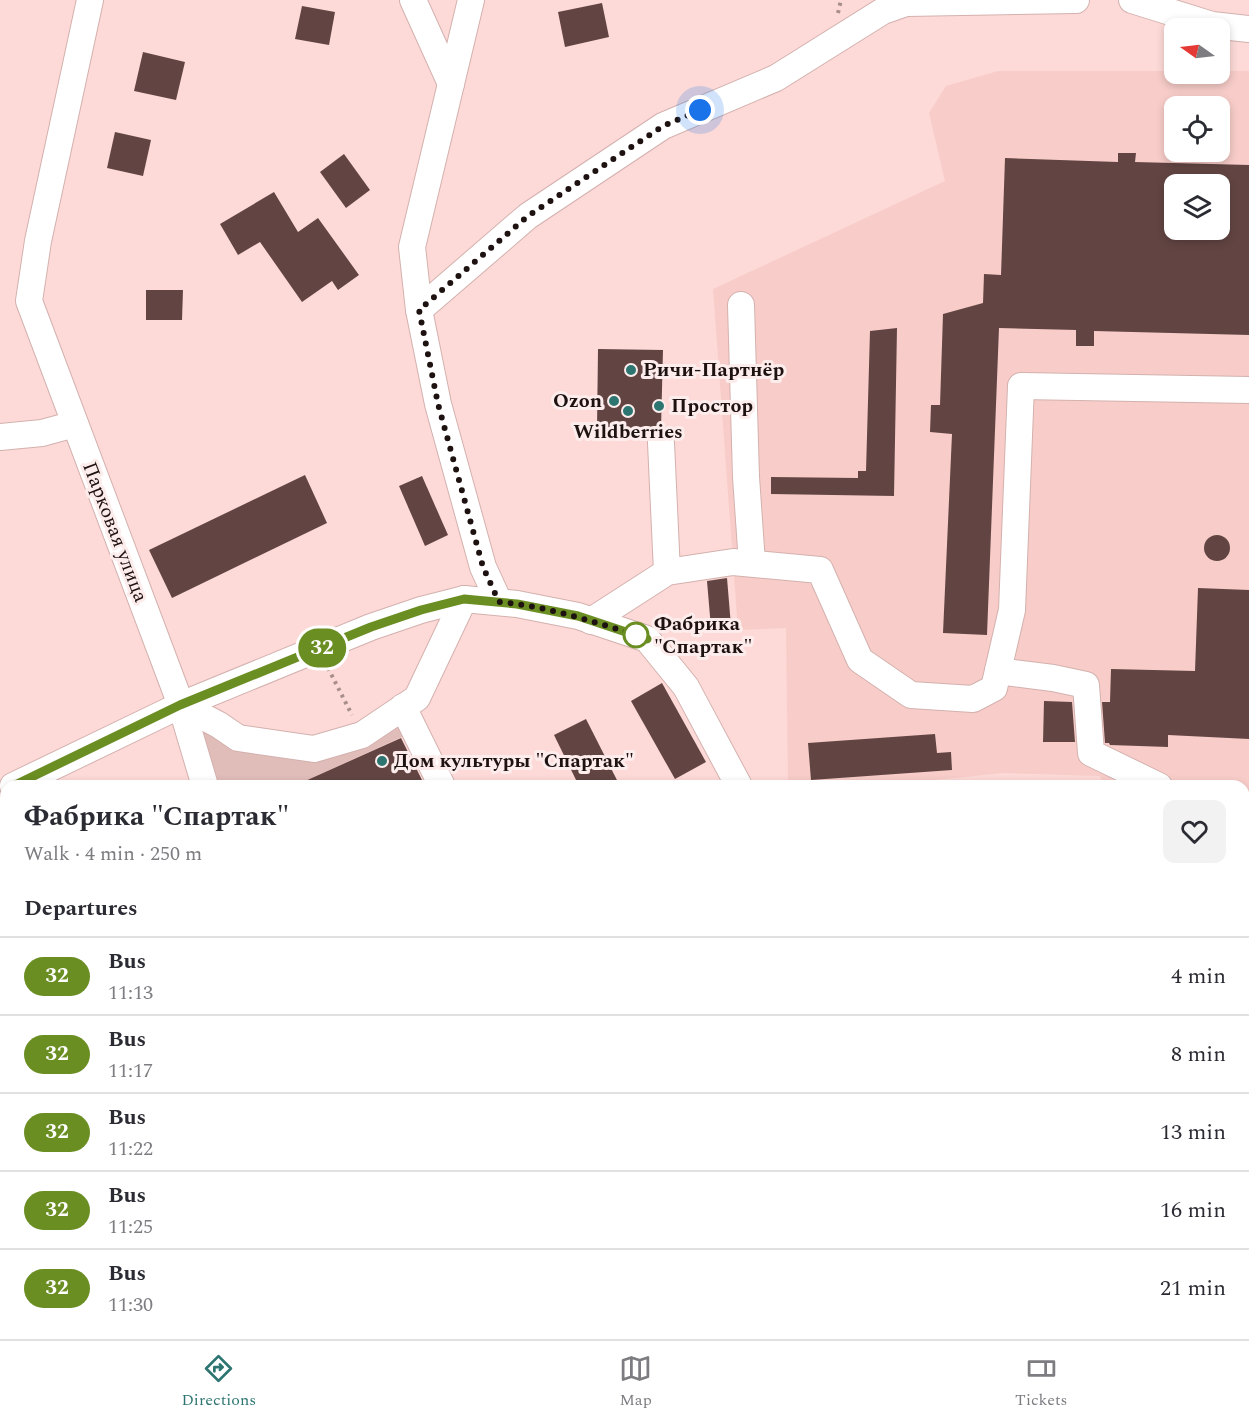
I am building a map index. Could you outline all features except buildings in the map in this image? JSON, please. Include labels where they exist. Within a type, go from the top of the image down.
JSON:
[{"type":"street","name":"Парковая улица","points":[[90,0],[38,241],[29,301],[180,705],[203,780]]},
{"type":"street","points":[[413,0],[451,84]]},
{"type":"street","points":[[419,310],[528,216],[663,126],[776,78],[884,11],[908,1],[1076,0]]},
{"type":"street","points":[[1132,0],[1212,25],[1249,29]]},
{"type":"street","points":[[472,1],[412,247],[419,310],[438,404],[483,567],[499,602]]},
{"type":"street","points":[[741,305],[746,477],[752,563]]},
{"type":"street","points":[[591,621],[667,572],[733,562],[820,570],[860,660],[911,695],[973,699],[994,688],[1012,610],[1022,386],[1249,390]]},
{"type":"street","points":[[0,437],[42,433],[75,424]]},
{"type":"street","points":[[662,443],[667,572]]},
{"type":"street","points":[[180,705],[219,725],[238,738],[314,749],[362,735],[417,698],[464,599]]},
{"type":"street","points":[[25,780],[180,705],[421,610],[464,599],[517,604],[591,621],[647,639],[686,687],[736,780]]},
{"type":"street","points":[[998,671],[1086,685],[1090,753],[1146,780]]},
{"type":"street","points":[[403,707],[439,780]]},
{"type":"path","points":[[318,649],[362,735]]},
{"type":"shaded area","points":[[998,71],[1164,71],[1164,84],[1230,84],[1230,71],[1249,71],[1249,780],[1101,780],[1100,776],[1004,773],[935,780],[788,780],[786,628],[738,630],[713,289],[945,181],[929,113],[946,86]]},
{"type":"shaded area","points":[[393,714],[404,736],[307,780],[203,780],[190,738],[219,725],[314,749]]},
{"type":"bus line","name":"32","points":[[25,780],[180,705],[371,627],[421,610],[464,599],[517,604],[578,616],[647,639]]},
{"type":"place","name":"Ричи-Партнёр","points":[[631,370]]},
{"type":"place","name":"Ozon","points":[[614,401]]},
{"type":"place","name":"Простор","points":[[659,406]]},
{"type":"place","name":"Wildberries","points":[[628,411]]},
{"type":"place","name":"Фабрика \"Спартак\"","points":[[636,635]]},
{"type":"place","name":"Дом культуры \"Спартак\"","points":[[382,761]]},
{"type":"route","points":[[636,635],[578,616],[499,602],[483,567],[438,404],[419,310],[528,216],[663,126],[700,110]]}]
